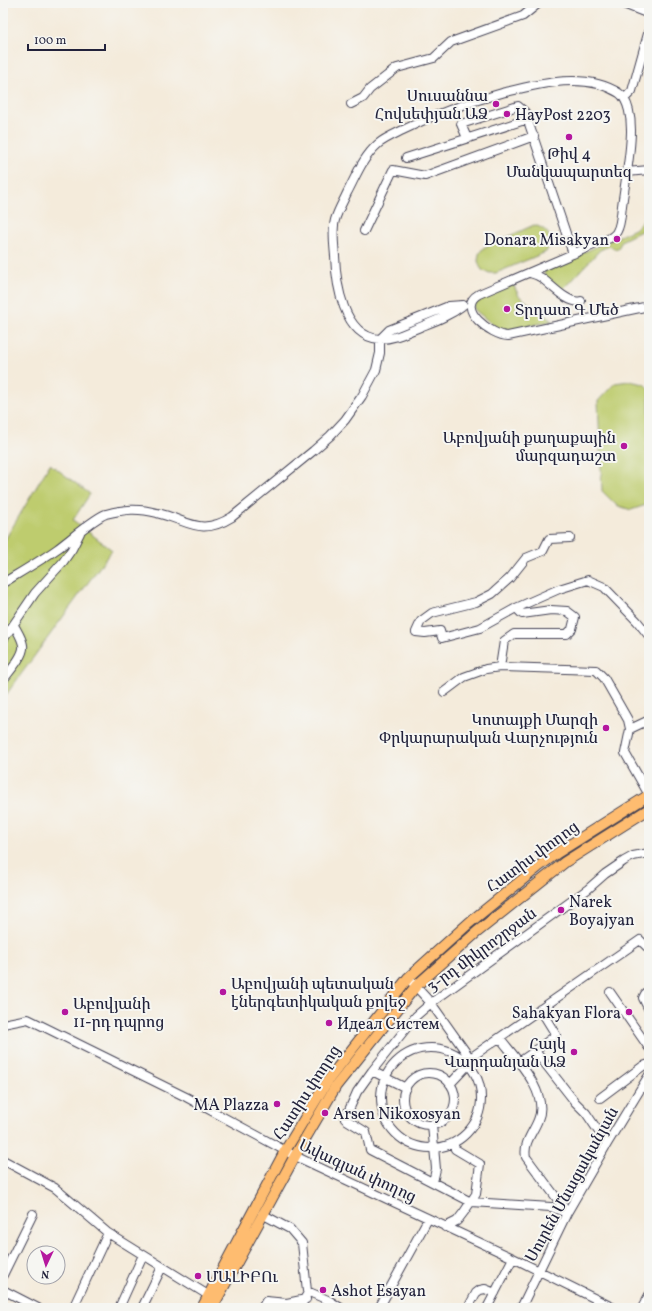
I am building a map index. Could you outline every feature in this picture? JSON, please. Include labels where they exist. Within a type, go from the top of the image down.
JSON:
[{"type":"main road","name":"Հատիս փողոց","points":[[202,1308],[285,1151],[328,1080],[408,978],[469,922],[538,867],[557,853],[649,795]]},
{"type":"main road","name":"Հատիս փողոց","points":[[212,1308],[262,1214],[336,1086],[416,986],[477,932],[565,862],[649,809]]},
{"type":"street","points":[[351,104],[363,98],[370,89],[397,68],[434,58],[451,42],[523,16],[539,3]]},
{"type":"street","points":[[621,3],[649,14]]},
{"type":"street","points":[[624,98],[632,91],[649,30]]},
{"type":"street","points":[[583,81],[611,89],[624,98],[630,116],[632,131],[627,172],[617,231],[610,238],[479,294],[468,305],[394,338],[373,338],[363,333],[356,327],[348,314],[338,287],[334,238],[335,222],[338,212],[362,165],[379,143],[386,138],[471,102],[548,82],[583,81]]},
{"type":"street","points":[[467,138],[461,124],[518,106],[525,112],[573,254]]},
{"type":"street","points":[[406,158],[528,119]]},
{"type":"street","points":[[364,231],[393,170],[425,176],[534,136]]},
{"type":"street","points":[[627,172],[649,170]]},
{"type":"street","points":[[530,272],[539,276],[568,299],[576,302],[581,301]]},
{"type":"street","points":[[468,305],[474,315],[489,328],[498,334],[508,336],[649,306]]},
{"type":"street","points":[[3,583],[56,550],[104,514],[132,508],[158,513],[200,527],[216,526],[232,517],[313,451],[345,420],[362,396],[376,370],[379,357],[380,339]]},
{"type":"street","points":[[3,640],[35,593],[63,562],[72,549],[80,532]]},
{"type":"street","points":[[570,538],[549,539],[544,551],[526,558],[510,578],[492,594],[476,602],[432,613],[421,621],[416,632],[425,633],[440,631],[442,638],[480,628],[516,608],[588,580],[604,587],[637,621],[649,636]]},
{"type":"street","points":[[500,667],[504,641],[514,634],[567,634],[572,629],[575,617],[567,610],[551,610],[522,614],[516,608]]},
{"type":"street","points":[[3,680],[22,654],[24,647],[14,625]]},
{"type":"street","points":[[444,692],[464,677],[486,669],[500,667],[596,670],[604,678],[628,720],[630,729],[626,753],[649,795]]},
{"type":"street","points":[[630,729],[649,720]]},
{"type":"street","name":"3-րդ միկրոշրջան","points":[[433,1182],[370,1150],[366,1132],[345,1119],[357,1092],[416,1016],[431,1003],[588,889],[605,874],[633,856],[649,853]]},
{"type":"street","points":[[450,1084],[469,1062],[500,1038],[640,940],[649,949]]},
{"type":"street","points":[[408,978],[431,1003],[469,1062],[477,1080],[481,1099],[477,1120],[471,1129],[453,1143],[435,1147],[415,1144],[394,1132],[384,1115],[382,1103],[382,1090],[385,1078],[392,1067],[411,1052],[423,1048],[436,1048],[448,1051],[469,1062]]},
{"type":"street","points":[[649,990],[643,998],[649,1010]]},
{"type":"street","points":[[610,992],[649,1048]]},
{"type":"street","points":[[519,1062],[556,1035],[540,1009]]},
{"type":"street","name":"Ավագյան փողոց","points":[[3,1024],[28,1018],[186,1098],[295,1156],[513,1258],[614,1308]]},
{"type":"street","points":[[500,1038],[519,1062],[538,1092],[541,1106],[539,1118],[526,1145],[524,1151],[526,1157],[567,1213]]},
{"type":"street","points":[[535,1051],[575,1102],[586,1113],[607,1144]]},
{"type":"street","points":[[600,1098],[643,1066],[649,1064]]},
{"type":"street","points":[[372,1071],[406,1088]]},
{"type":"street","points":[[437,1074],[450,1084],[455,1097],[453,1112],[446,1120],[432,1125],[423,1124],[416,1122],[408,1115],[404,1105],[404,1093],[410,1081],[416,1077],[437,1074]]},
{"type":"street","name":"Սուրեն Մնացականյան","points":[[521,1308],[567,1213],[649,1075]]},
{"type":"street","points":[[432,1125],[436,1169],[433,1182],[471,1202],[551,1207],[567,1213]]},
{"type":"street","points":[[445,1227],[457,1221],[476,1194],[480,1164],[455,1149],[453,1143]]},
{"type":"street","points":[[3,1160],[55,1188],[108,1233],[208,1295]]},
{"type":"street","points":[[3,1275],[34,1214]]},
{"type":"street","points":[[262,1214],[290,1229],[302,1243],[306,1295],[300,1308]]},
{"type":"street","points":[[379,1308],[428,1219]]},
{"type":"street","points":[[73,1308],[108,1233]]},
{"type":"street","points":[[119,1308],[143,1255]]},
{"type":"street","points":[[487,1308],[513,1258]]},
{"type":"street","points":[[142,1308],[162,1267]]},
{"type":"street","points":[[468,1308],[476,1293],[480,1290],[485,1289],[495,1293]]},
{"type":"street","points":[[3,1290],[38,1308]]},
{"type":"street","points":[[262,1308],[266,1301],[286,1303],[306,1295],[330,1301],[341,1308]]},
{"type":"street","points":[[642,1308],[649,1295]]},
{"type":"green space","points":[[649,218],[649,227],[623,240],[616,249],[609,246],[600,250],[563,289],[544,276],[545,270],[635,229],[643,221]]},
{"type":"green space","points":[[534,225],[543,229],[549,235],[550,242],[546,252],[496,273],[483,271],[478,261],[479,254],[483,248]]},
{"type":"green space","points":[[513,284],[519,296],[552,321],[505,331],[498,329],[474,309],[475,300]]},
{"type":"green space","name":"Աբովյանի քաղաքային մարզադաշտ","points":[[629,381],[644,384],[649,389],[649,504],[631,510],[616,505],[602,491],[598,401],[615,383]]},
{"type":"green space","points":[[50,464],[90,494],[73,520],[112,550],[3,699],[3,543]]},
{"type":"green space","points":[[649,800],[649,803],[542,872],[568,852]]},
{"type":"place","name":"Սուսաննա Հովսեփյան ԱՁ","points":[[496,104]]},
{"type":"place","name":"HayPost 2203","points":[[507,114]]},
{"type":"place","name":"Թիվ 4 Մանկապարտեզ","points":[[569,137]]},
{"type":"place","name":"Donara Misakyan","points":[[617,239]]},
{"type":"place","name":"Տրդատ Գ Մեծ","points":[[507,309]]},
{"type":"place","name":"Աբովյանի քաղաքային մարզադաշտ","points":[[624,446]]},
{"type":"place","name":"Կոտայքի Մարզի Փրկարարական Վարչություն","points":[[606,728]]},
{"type":"place","name":"Narek Boyajyan","points":[[561,910]]},
{"type":"place","name":"Աբովյանի պետական էներգետիկական քոլեջ","points":[[223,992]]},
{"type":"place","name":"Աբովյանի 11-րդ դպրոց","points":[[65,1012]]},
{"type":"place","name":"Sahakyan Flora","points":[[629,1012]]},
{"type":"place","name":"Идеал Систем","points":[[329,1023]]},
{"type":"place","name":"Հայկ Վարդանյան ԱՁ","points":[[574,1052]]},
{"type":"place","name":"MA Plazza","points":[[277,1104]]},
{"type":"place","name":"Arsen Nikoxosyan","points":[[325,1113]]},
{"type":"place","name":"ՄԱԼԻԲՈւ","points":[[198,1276]]},
{"type":"place","name":"Ashot Esayan","points":[[323,1290]]}]
